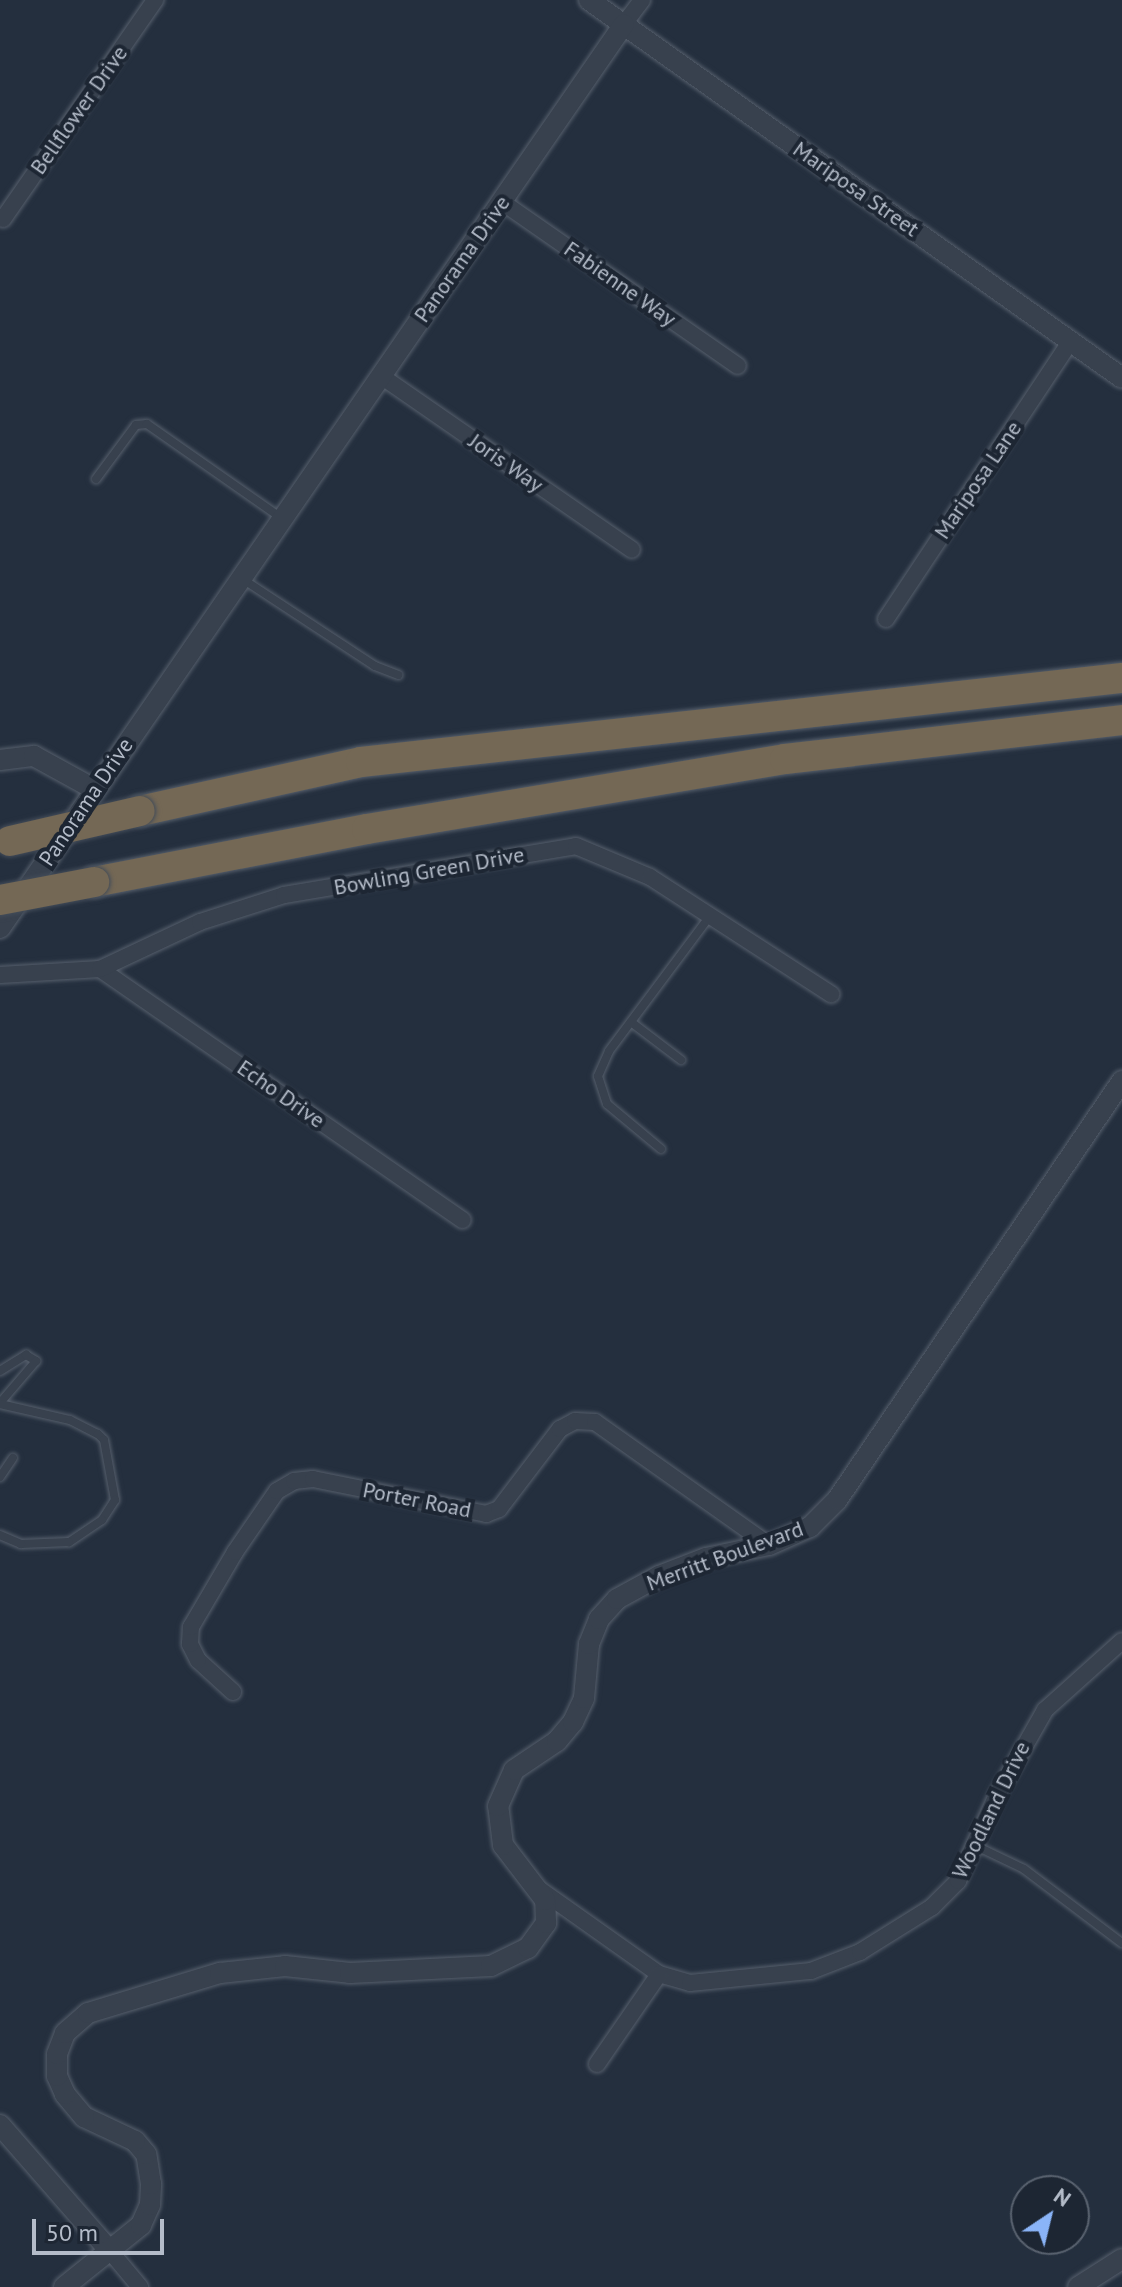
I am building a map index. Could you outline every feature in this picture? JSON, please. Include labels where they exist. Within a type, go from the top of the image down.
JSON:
[{"type":"highway","points":[[5,842],[361,762],[1122,678]]},
{"type":"highway","points":[[0,900],[367,829],[785,759],[1122,720]]},
{"type":"street","name":"Bellflower Drive","points":[[3,219],[155,0]]},
{"type":"street","name":"Mariposa Street","points":[[589,0],[1122,378]]},
{"type":"street","name":"Panorama Drive","points":[[0,928],[642,0]]},
{"type":"street","name":"Fabienne Way","points":[[502,202],[738,366]]},
{"type":"street","name":"Mariposa Lane","points":[[886,619],[1070,342]]},
{"type":"street","name":"Joris Way","points":[[381,376],[632,550]]},
{"type":"street","points":[[0,760],[34,756],[94,789]]},
{"type":"street","name":"Bowling Green Drive","points":[[0,975],[100,969],[200,922],[284,895],[576,846],[650,877],[831,994]]},
{"type":"street","name":"Echo Drive","points":[[100,969],[462,1220]]},
{"type":"street","name":"Merritt Boulevard","points":[[539,1889],[503,1845],[498,1806],[514,1770],[557,1741],[579,1711],[589,1644],[599,1619],[617,1599],[659,1576],[706,1558],[769,1545],[810,1527],[837,1500],[1122,1081]]},
{"type":"street","name":"Porter Road","points":[[233,1692],[198,1660],[190,1644],[191,1627],[260,1515],[277,1491],[294,1481],[313,1479],[486,1514],[499,1509],[560,1429],[575,1421],[595,1422],[769,1545]]},
{"type":"street","name":"Woodland Drive","points":[[539,1889],[659,1974],[690,1983],[811,1971],[860,1952],[932,1907],[958,1881],[973,1845],[1045,1710],[1122,1641]]},
{"type":"street","points":[[64,2287],[141,2225],[150,2205],[151,2184],[146,2154],[135,2141],[84,2117],[57,2076],[57,2054],[65,2033],[88,2013],[238,1970],[285,1966],[350,1973],[491,1966],[528,1948],[546,1923],[539,1889]]},
{"type":"street","points":[[597,2064],[659,1974]]},
{"type":"street","points":[[0,2125],[140,2287]]},
{"type":"street","points":[[1078,2287],[1122,2259]]},
{"type":"lane","points":[[96,479],[136,425],[147,424],[281,519]]},
{"type":"lane","points":[[241,578],[375,666],[398,675]]},
{"type":"lane","points":[[661,1149],[607,1104],[598,1076],[631,1022],[711,916]]},
{"type":"lane","points":[[631,1022],[681,1060]]},
{"type":"lane","points":[[0,1371],[26,1355],[36,1361],[0,1404],[70,1420],[98,1434],[104,1440],[115,1500],[102,1520],[69,1542],[21,1544],[0,1535]]},
{"type":"lane","points":[[0,1477],[13,1458]]},
{"type":"lane","points":[[973,1845],[1024,1869],[1122,1943]]}]
